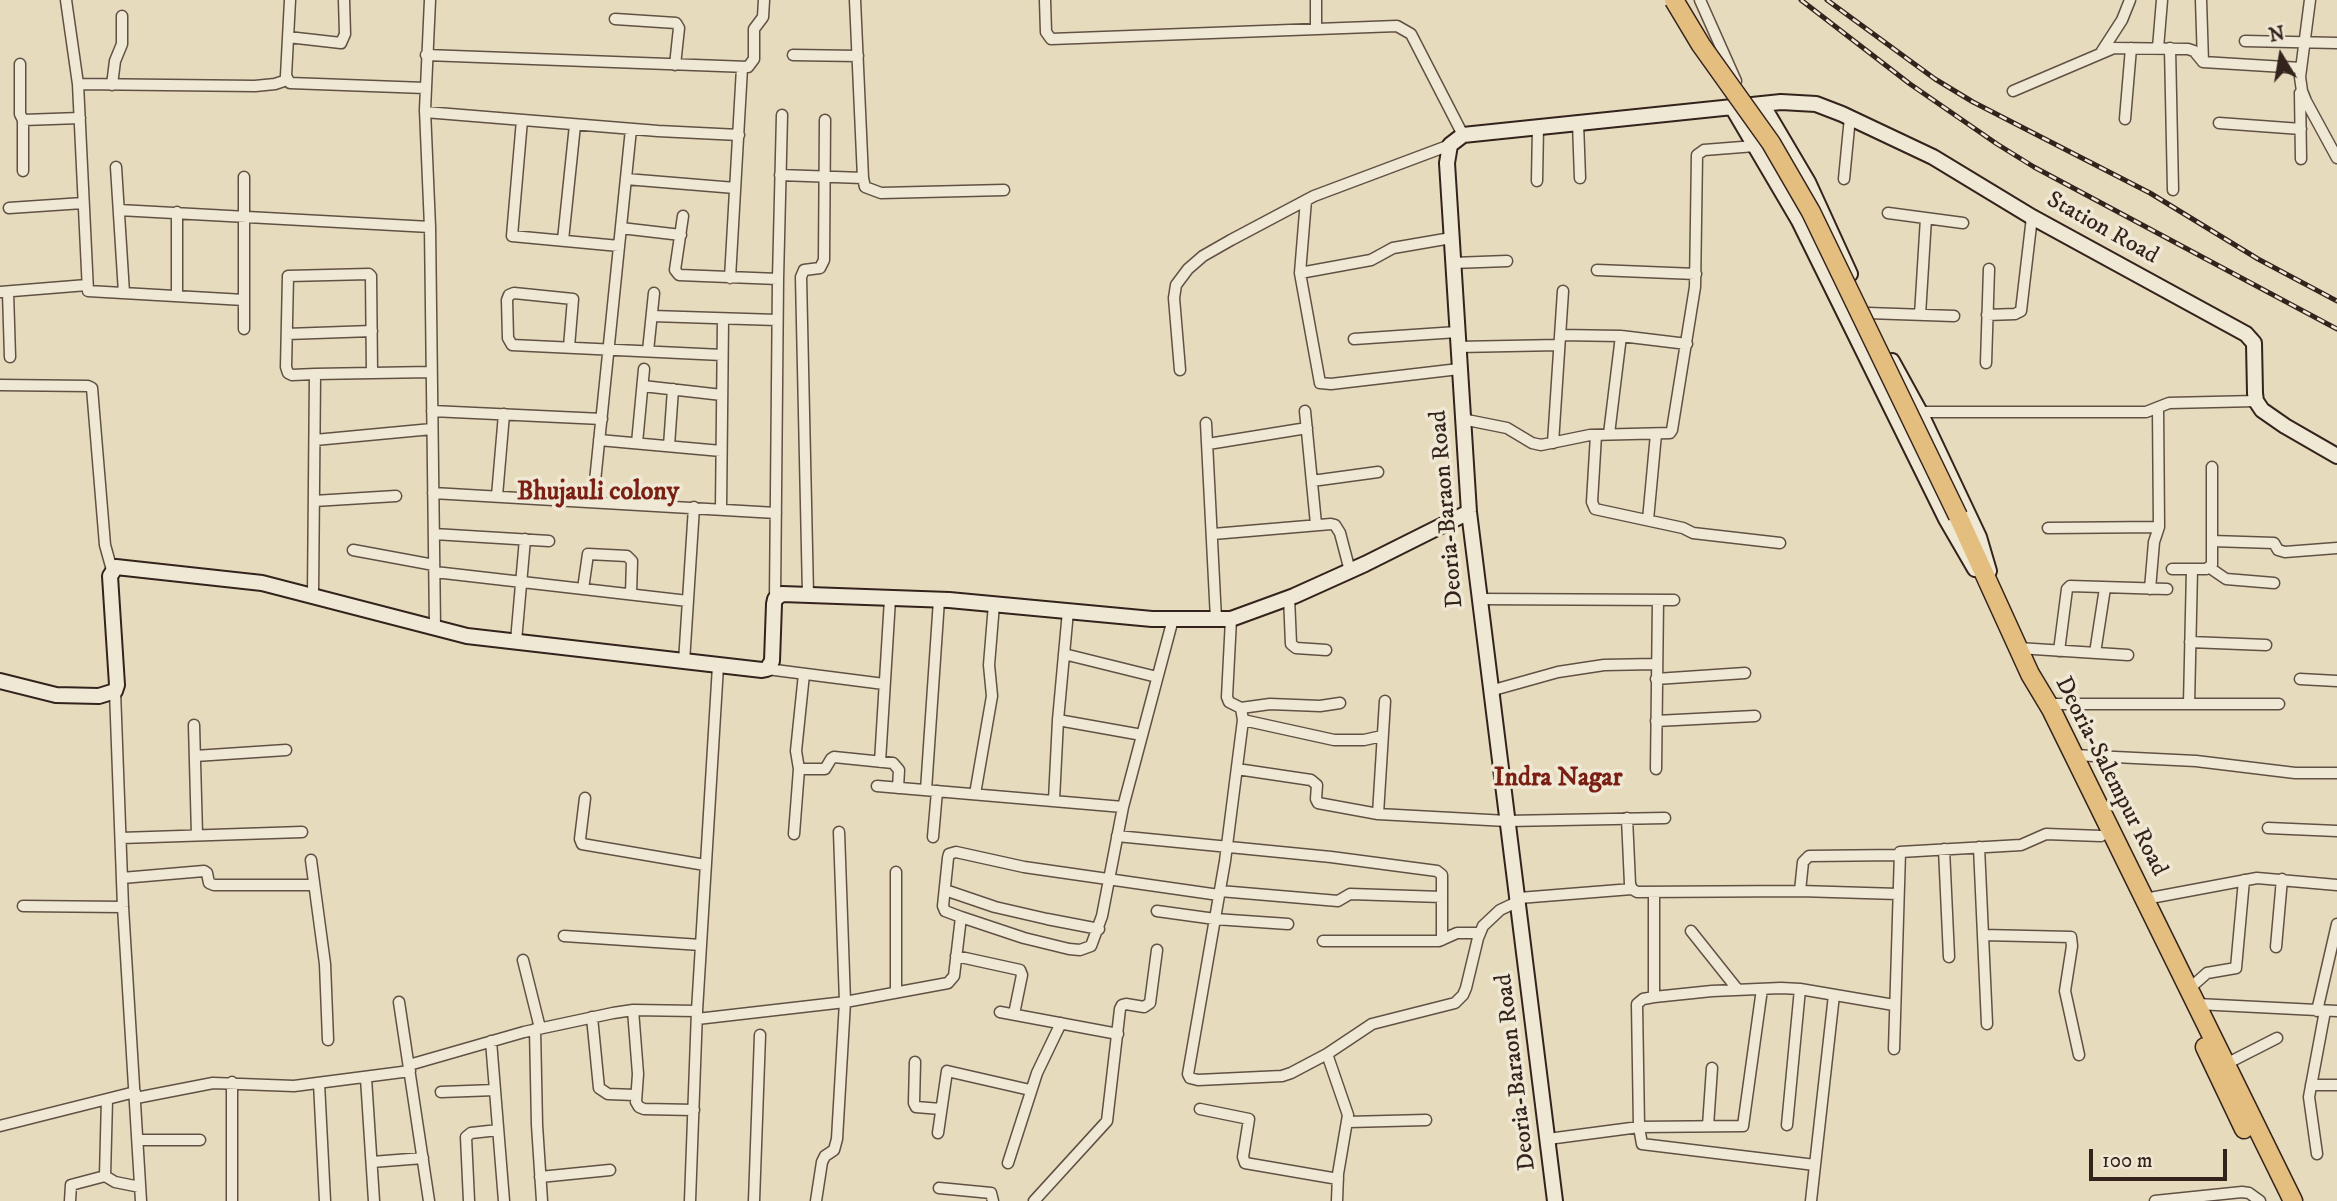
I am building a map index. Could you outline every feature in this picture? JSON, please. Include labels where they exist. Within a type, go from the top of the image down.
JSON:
[{"type":"highway","name":"Deoria-Salempur Road","points":[[1674,0],[1701,45],[1771,143],[1811,212],[1958,516],[2101,836],[2280,1201]]},
{"type":"highway","name":"Deoria-Salempur Road","points":[[2044,705],[2074,755],[2292,1201]]},
{"type":"street","points":[[66,0],[78,84],[88,291],[244,300]]},
{"type":"street","points":[[288,37],[341,43],[345,34],[344,0]]},
{"type":"street","points":[[430,0],[425,113],[436,628]]},
{"type":"street","points":[[426,55],[742,68],[748,67],[754,59],[754,29],[763,17],[764,0]]},
{"type":"street","points":[[855,0],[865,187],[881,194],[1004,190]]},
{"type":"street","points":[[1045,0],[1046,32],[1051,39],[1397,26],[1411,34],[1463,135]]},
{"type":"street","points":[[1316,0],[1316,29]]},
{"type":"street","points":[[1700,0],[1727,64],[1808,182],[1868,313],[1920,412],[1979,537],[1988,562],[1990,586]]},
{"type":"street","points":[[2102,52],[2118,29],[2130,0]]},
{"type":"street","points":[[2158,48],[2162,0]]},
{"type":"street","points":[[2201,0],[2203,62]]},
{"type":"street","points":[[2301,159],[2301,73],[2310,0]]},
{"type":"street","points":[[287,80],[289,1]]},
{"type":"street","points":[[112,85],[115,61],[122,44],[122,16]]},
{"type":"street","points":[[615,19],[676,23],[680,28],[675,65]]},
{"type":"street","points":[[2245,41],[2337,43]]},
{"type":"street","points":[[2013,91],[2114,48],[2192,49],[2203,62],[2301,73]]},
{"type":"street","points":[[2125,119],[2131,48]]},
{"type":"street","points":[[2170,48],[2173,190]]},
{"type":"street","points":[[793,55],[858,56]]},
{"type":"street","points":[[20,64],[23,171]]},
{"type":"street","points":[[730,278],[742,68]]},
{"type":"street","points":[[2301,73],[2306,101],[2337,158]]},
{"type":"street","points":[[78,84],[254,86],[287,80]]},
{"type":"street","points":[[287,80],[290,83],[425,88]]},
{"type":"street","name":"Station Road","points":[[1757,105],[1781,102],[1816,104],[1850,117],[1933,157],[2032,218],[2252,339],[2255,348],[2256,401]]},
{"type":"street","points":[[1180,370],[1174,298],[1180,277],[1203,256],[1306,200],[1450,145],[1463,135],[1757,105]]},
{"type":"street","points":[[1732,107],[1799,221],[1946,519],[1976,571],[1990,586]]},
{"type":"street","points":[[425,113],[739,135]]},
{"type":"street","points":[[767,670],[772,661],[775,599],[782,115]]},
{"type":"street","points":[[1844,179],[1850,117]]},
{"type":"street","points":[[23,120],[80,118]]},
{"type":"street","points":[[522,120],[512,236],[619,246]]},
{"type":"street","points":[[808,594],[801,277],[804,270],[822,266],[826,177],[825,120]]},
{"type":"street","points":[[1578,123],[1580,178]]},
{"type":"street","points":[[2219,123],[2301,129]]},
{"type":"street","points":[[563,240],[575,125]]},
{"type":"street","points":[[1537,181],[1538,127]]},
{"type":"street","points":[[593,501],[631,129]]},
{"type":"street","name":"Deoria-Baraon Road","points":[[1450,145],[1447,163],[1469,512],[1555,1201]]},
{"type":"street","points":[[1462,419],[1507,428],[1532,443],[1553,443],[1596,435],[1670,433],[1696,274],[1697,155],[1704,150],[1755,146]]},
{"type":"street","points":[[116,167],[124,293]]},
{"type":"street","points":[[780,175],[863,178]]},
{"type":"street","points":[[244,177],[244,330]]},
{"type":"street","points":[[626,179],[735,188]]},
{"type":"street","points":[[1306,200],[1300,273],[1320,383],[1459,369]]},
{"type":"street","points":[[9,208],[83,204]]},
{"type":"street","points":[[119,210],[429,227]]},
{"type":"street","points":[[177,212],[177,295]]},
{"type":"street","points":[[1888,213],[1963,223]]},
{"type":"street","points":[[684,216],[676,273],[778,279]]},
{"type":"street","points":[[1920,315],[1926,218]]},
{"type":"street","points":[[1987,315],[2015,314],[2021,311],[2032,218]]},
{"type":"street","points":[[621,228],[681,235]]},
{"type":"street","points":[[1300,273],[1371,260],[1393,248],[1451,238]]},
{"type":"street","points":[[1453,263],[1507,261]]},
{"type":"street","points":[[1598,270],[1696,274]]},
{"type":"street","points":[[1986,363],[1989,270]]},
{"type":"street","points":[[372,373],[372,279],[369,274],[288,276],[286,371],[292,375],[431,372]]},
{"type":"street","points":[[10,357],[4,292],[87,285]]},
{"type":"street","points":[[1553,443],[1563,291]]},
{"type":"street","points":[[569,347],[573,299],[514,293],[509,295],[508,338],[512,345],[722,355]]},
{"type":"street","points":[[649,351],[654,293]]},
{"type":"street","points":[[1868,313],[1954,316]]},
{"type":"street","points":[[652,316],[777,320]]},
{"type":"street","points":[[721,509],[723,318]]},
{"type":"street","points":[[286,334],[372,331]]},
{"type":"street","points":[[1354,339],[1559,340],[1621,336],[1686,344]]},
{"type":"street","points":[[1609,435],[1621,336]]},
{"type":"street","points":[[637,443],[644,369]]},
{"type":"street","points":[[313,595],[315,374]]},
{"type":"street","points":[[0,384],[92,388],[105,545],[112,570]]},
{"type":"street","points":[[643,386],[722,395]]},
{"type":"street","points":[[669,446],[673,389]]},
{"type":"street","points":[[1920,412],[2146,412],[2169,403],[2256,401],[2262,410],[2285,426],[2337,456]]},
{"type":"street","points":[[2150,589],[2154,542],[2159,527],[2158,408]]},
{"type":"street","points":[[432,411],[602,419]]},
{"type":"street","points":[[1305,411],[1316,524]]},
{"type":"street","points":[[497,496],[504,414]]},
{"type":"street","points":[[1206,422],[1216,619]]},
{"type":"street","points":[[1208,444],[1307,428]]},
{"type":"street","points":[[315,440],[432,429]]},
{"type":"street","points":[[1648,520],[1656,434]]},
{"type":"street","points":[[1596,435],[1595,509],[1683,528],[1693,533],[1780,543]]},
{"type":"street","points":[[599,440],[721,451]]},
{"type":"street","points":[[2210,568],[2211,467]]},
{"type":"street","points":[[1312,481],[1378,472]]},
{"type":"street","points":[[433,493],[776,513]]},
{"type":"street","points":[[314,501],[396,496]]},
{"type":"street","points":[[684,662],[694,507]]},
{"type":"street","points":[[775,599],[782,594],[808,594],[939,600],[1173,619],[1231,619],[1350,571],[1469,512]]},
{"type":"street","points":[[1213,534],[1331,524],[1338,528],[1350,571]]},
{"type":"street","points":[[2048,528],[2159,527]]},
{"type":"street","points":[[434,534],[549,541]]},
{"type":"street","points":[[516,641],[525,539]]},
{"type":"street","points":[[2212,541],[2271,542],[2278,550],[2285,552],[2337,548]]},
{"type":"street","points":[[352,550],[434,569],[688,601]]},
{"type":"street","points":[[583,589],[588,554],[627,556],[632,561],[631,594]]},
{"type":"street","points":[[141,1201],[123,907],[115,691],[117,685],[110,576],[116,566],[262,583],[467,636],[884,684]]},
{"type":"street","points":[[2172,569],[2210,568],[2226,579],[2274,583]]},
{"type":"street","points":[[2189,704],[2192,569]]},
{"type":"street","points":[[2059,651],[2067,589],[2073,586],[2167,589]]},
{"type":"street","points":[[2095,653],[2105,588]]},
{"type":"street","points":[[1289,597],[1291,644],[1296,648],[1326,650]]},
{"type":"street","points":[[880,762],[890,598]]},
{"type":"street","points":[[1478,599],[1674,600]]},
{"type":"street","points":[[933,836],[931,791],[939,600]]},
{"type":"street","points":[[1656,769],[1658,600]]},
{"type":"street","points":[[975,794],[992,696],[989,665],[994,604]]},
{"type":"street","points":[[1054,800],[1068,611]]},
{"type":"street","points":[[1173,619],[1116,836],[1108,880],[1099,929],[1091,946],[1076,950],[1024,938],[944,909],[948,858],[949,854],[956,852],[1024,867],[1108,880],[1219,893],[1338,901],[1350,894],[1443,897]]},
{"type":"street","points":[[1231,619],[1227,697],[1229,702],[1241,708],[1270,704],[1320,706],[1340,703]]},
{"type":"street","points":[[2190,642],[2266,645]]},
{"type":"street","points":[[2018,648],[2128,655]]},
{"type":"street","points":[[1064,654],[1157,677]]},
{"type":"street","points":[[1490,691],[1558,672],[1604,665],[1656,664]]},
{"type":"street","points":[[690,1201],[697,1015],[718,666]]},
{"type":"street","points":[[1656,679],[1745,673]]},
{"type":"street","points":[[794,834],[799,769],[796,751],[804,674]]},
{"type":"street","points":[[2300,679],[2337,681]]},
{"type":"street","points":[[0,681],[56,695],[99,696],[115,691]]},
{"type":"street","points":[[1378,814],[1385,701]]},
{"type":"street","points":[[2044,705],[2279,704]]},
{"type":"street","points":[[1241,708],[1243,720],[1227,847],[1188,1074],[1190,1078],[1198,1080],[1282,1076],[1327,1054],[1372,1024],[1455,1003],[1466,988],[1479,933],[1490,918],[1519,900],[1632,888],[1654,892],[1800,891],[1898,894]]},
{"type":"street","points":[[1656,721],[1755,716]]},
{"type":"street","points":[[1058,720],[1142,735]]},
{"type":"street","points":[[1243,720],[1334,740],[1363,740],[1382,736]]},
{"type":"street","points":[[194,725],[197,835]]},
{"type":"street","points":[[195,756],[286,750]]},
{"type":"street","points":[[2074,755],[2169,759],[2295,773],[2337,774]]},
{"type":"street","points":[[799,769],[825,769],[834,757],[880,762],[897,766],[898,788]]},
{"type":"street","points":[[1237,769],[1311,780],[1317,785],[1318,803],[1378,814],[1507,821],[1665,818]]},
{"type":"street","points":[[877,786],[1123,807]]},
{"type":"street","points":[[585,798],[580,839],[582,844],[705,865]]},
{"type":"street","points":[[1627,818],[1632,888]]},
{"type":"street","points":[[2268,828],[2337,831]]},
{"type":"street","points":[[121,838],[302,832]]},
{"type":"street","points":[[816,1201],[822,1162],[836,1145],[845,1002],[839,832]]},
{"type":"street","points":[[1894,1049],[1900,852],[2027,844],[2046,834],[2101,836]]},
{"type":"street","points":[[1116,836],[1358,860],[1437,871],[1442,875],[1442,940]]},
{"type":"street","points":[[1979,848],[1987,1024]]},
{"type":"street","points":[[1944,849],[1949,957]]},
{"type":"street","points":[[1800,891],[1803,862],[1809,856],[1899,855]]},
{"type":"street","points":[[311,860],[325,964],[328,1040]]},
{"type":"street","points":[[122,877],[204,871],[209,883],[214,885],[314,885]]},
{"type":"street","points":[[896,872],[896,992]]},
{"type":"street","points":[[2145,899],[2266,878],[2337,885]]},
{"type":"street","points":[[2276,947],[2282,879]]},
{"type":"street","points":[[2244,880],[2236,968],[2207,973],[2193,997],[2337,1011]]},
{"type":"street","points":[[945,890],[1034,916],[1099,929]]},
{"type":"street","points":[[1654,892],[1654,997]]},
{"type":"street","points":[[23,906],[123,907]]},
{"type":"street","points":[[1157,911],[1215,919],[1288,924]]},
{"type":"street","points":[[0,1126],[107,1099],[213,1083],[294,1086],[366,1078],[409,1068],[538,1028],[633,1010],[697,1015],[845,1002],[950,981],[954,976],[961,917]]},
{"type":"street","points":[[2317,1154],[2310,1107],[2311,1085],[2337,924]]},
{"type":"street","points":[[1691,931],[1738,990]]},
{"type":"street","points":[[1323,942],[1442,940],[1457,933],[1479,933]]},
{"type":"street","points":[[1983,935],[2071,937],[2065,991],[2080,1055]]},
{"type":"street","points":[[564,936],[701,946]]},
{"type":"street","points":[[1034,1201],[1107,1121],[1122,1005],[1144,1007],[1150,1003],[1157,950]]},
{"type":"street","points":[[956,956],[1020,970],[1014,1014]]},
{"type":"street","points":[[523,960],[538,1028],[542,1201]]},
{"type":"street","points":[[1548,1139],[1639,1127],[1743,1126],[1762,989]]},
{"type":"street","points":[[1815,1165],[1698,1149],[1645,1145],[1640,1142],[1637,1004],[1643,999],[1654,997],[1738,990],[1800,989],[1895,1005]]},
{"type":"street","points":[[1787,1125],[1800,989]]},
{"type":"street","points":[[1811,1201],[1834,995]]},
{"type":"street","points":[[399,1002],[429,1201]]},
{"type":"street","points":[[633,1010],[638,1074],[635,1095],[639,1107],[694,1110]]},
{"type":"street","points":[[1000,1012],[1118,1034]]},
{"type":"street","points":[[592,1017],[599,1087],[608,1094],[635,1095]]},
{"type":"street","points":[[1008,1163],[1030,1090],[1061,1023]]},
{"type":"street","points":[[754,1201],[760,1035]]},
{"type":"street","points":[[2226,1064],[2277,1038]]},
{"type":"street","points":[[491,1041],[504,1201]]},
{"type":"street","points":[[1327,1054],[1348,1112],[1337,1201]]},
{"type":"street","points":[[915,1062],[914,1104],[916,1107],[941,1109]]},
{"type":"street","points":[[1708,1126],[1712,1068]]},
{"type":"street","points":[[938,1133],[946,1073],[949,1071],[1030,1090]]},
{"type":"street","points":[[366,1078],[374,1201]]},
{"type":"street","points":[[232,1082],[232,1201]]},
{"type":"street","points":[[319,1083],[325,1201]]},
{"type":"street","points":[[2311,1085],[2337,1086]]},
{"type":"street","points":[[441,1093],[495,1090]]},
{"type":"street","points":[[105,1176],[107,1099]]},
{"type":"street","points":[[1200,1109],[1249,1119],[1243,1157],[1245,1163],[1338,1179]]},
{"type":"street","points":[[1348,1122],[1426,1119]]},
{"type":"street","points":[[468,1201],[466,1137],[471,1133],[498,1130]]},
{"type":"street","points":[[138,1140],[200,1140]]},
{"type":"street","points":[[372,1162],[423,1158]]},
{"type":"street","points":[[540,1177],[610,1170]]},
{"type":"street","points":[[70,1201],[71,1185],[105,1176],[115,1182],[140,1186]]},
{"type":"street","points":[[939,1188],[991,1193],[993,1201]]},
{"type":"street","points":[[2155,1201],[2242,1192],[2260,1201]]},
{"type":"railway","points":[[1801,0],[1910,84],[2034,167],[2337,329]]},
{"type":"railway","points":[[1827,0],[1935,79],[1973,102],[2150,193],[2258,259],[2337,301]]},
{"type":"district","name":"Bhujauli colony","points":[[598,494]]},
{"type":"district","name":"Indra Nagar","points":[[1558,780]]}]
